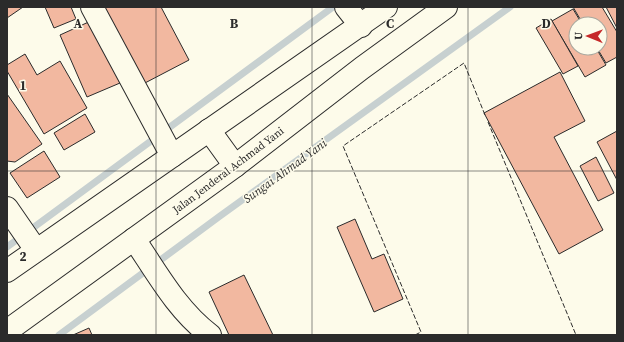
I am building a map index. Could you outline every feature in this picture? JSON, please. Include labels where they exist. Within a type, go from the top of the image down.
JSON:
[{"type":"main road","points":[[92,7],[172,156]]},
{"type":"main road","points":[[346,7],[361,26]]},
{"type":"main road","points":[[7,271],[361,26],[386,7]]},
{"type":"main road","name":"Jalan Jenderal Achmad Yani","points":[[7,332],[235,166],[362,68],[446,7]]},
{"type":"main road","points":[[209,130],[235,166]]},
{"type":"main road","points":[[7,208],[36,250]]},
{"type":"main road","points":[[134,239],[180,306],[189,317],[210,335]]},
{"type":"building","points":[[7,7],[23,7],[7,18]]},
{"type":"building","points":[[45,7],[71,7],[76,19],[54,28]]},
{"type":"building","points":[[103,7],[161,7],[189,60],[143,84]]},
{"type":"building","points":[[573,7],[602,7],[607,16],[578,16]]},
{"type":"building","points":[[606,7],[617,7],[617,28]]},
{"type":"building","points":[[573,9],[577,16],[568,16],[568,48],[552,21]]},
{"type":"building","points":[[608,17],[617,32],[617,57],[606,63],[602,56],[608,56]]},
{"type":"building","points":[[551,19],[568,49],[568,56],[572,56],[578,66],[563,74],[536,28]]},
{"type":"building","points":[[93,20],[120,83],[87,97],[60,35]]},
{"type":"building","points":[[25,54],[37,75],[60,61],[87,108],[44,134],[7,71],[7,65]]},
{"type":"building","points":[[573,56],[601,56],[606,65],[585,77]]},
{"type":"building","points":[[560,72],[585,121],[554,137],[603,230],[559,254],[484,113]]},
{"type":"building","points":[[7,94],[42,144],[15,162],[7,161]]},
{"type":"building","points":[[85,114],[95,132],[64,150],[54,133]]},
{"type":"building","points":[[617,131],[617,180],[597,142]]},
{"type":"building","points":[[44,151],[60,177],[27,198],[10,173]]},
{"type":"building","points":[[596,157],[614,193],[598,201],[580,166]]},
{"type":"building","points":[[355,219],[372,259],[384,254],[403,299],[374,312],[337,227]]},
{"type":"building","points":[[244,275],[273,335],[229,335],[209,292]]},
{"type":"building","points":[[89,328],[92,335],[73,335]]},
{"type":"waterway","name":"Sungai Ahmad Yani","points":[[7,247],[333,7]]},
{"type":"waterway","name":"Sungai Ahmad Yani","points":[[59,335],[220,216],[510,7]]},
{"type":"fence","points":[[415,335],[421,332],[343,146],[464,63],[485,115]]},
{"type":"fence","points":[[488,122],[576,335]]}]
